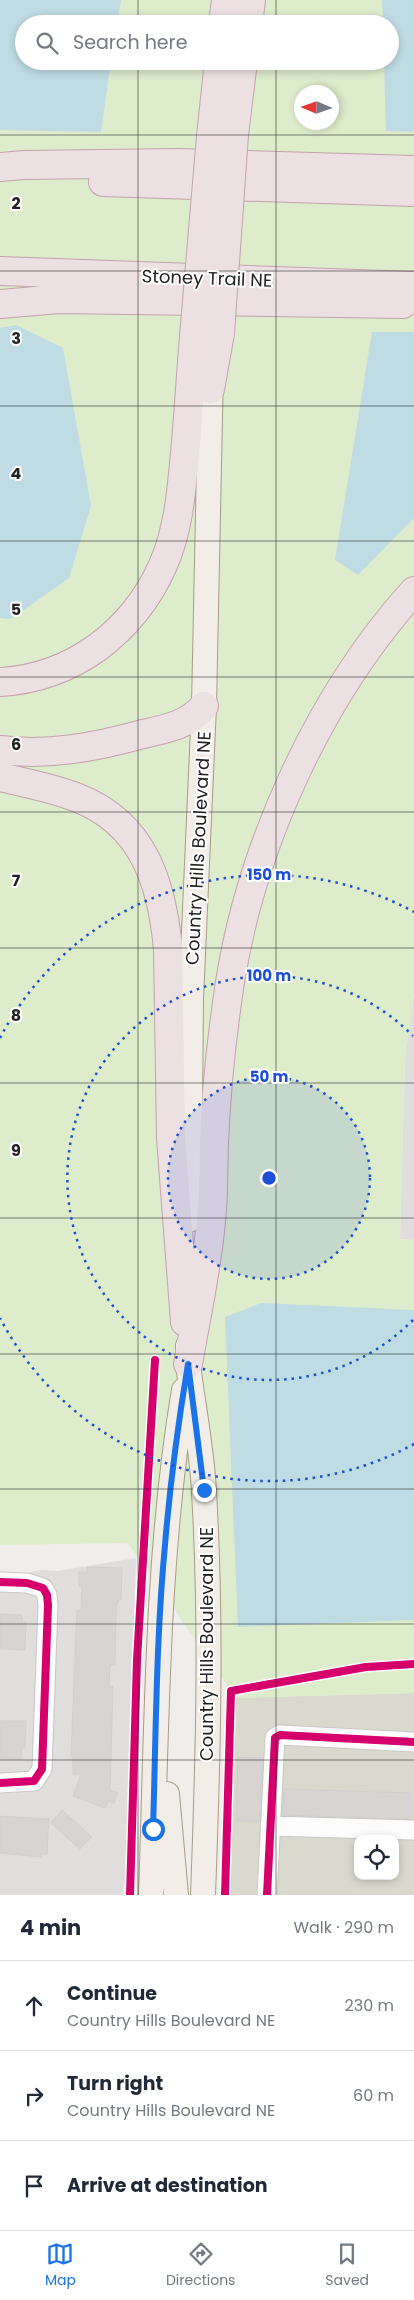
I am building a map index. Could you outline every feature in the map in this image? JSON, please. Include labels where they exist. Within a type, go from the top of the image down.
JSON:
[{"type":"highway","points":[[225,15],[226,0]]},
{"type":"highway","points":[[249,15],[251,0]]},
{"type":"highway","points":[[210,389],[209,334],[223,135],[219,70]]},
{"type":"highway","points":[[223,135],[241,70]]},
{"type":"highway","points":[[0,167],[178,163],[414,170]]},
{"type":"highway","points":[[0,178],[414,192]]},
{"type":"highway","name":"Stoney Trail NE","points":[[0,271],[414,286]]},
{"type":"highway","points":[[0,304],[59,299],[414,304]]},
{"type":"highway","points":[[0,682],[25,681],[63,668],[88,654],[109,639],[128,620],[147,594],[164,564],[173,533],[209,334]]},
{"type":"highway","points":[[188,1364],[212,1220],[214,1140],[230,982],[247,903],[276,819],[312,742],[354,670],[414,591]]},
{"type":"highway","points":[[0,750],[50,752],[95,747],[176,726],[198,714],[204,706]]},
{"type":"highway","points":[[0,777],[57,791],[86,802],[110,815],[130,834],[142,851],[159,895],[166,924],[168,949],[172,1138],[188,1364]]},
{"type":"main road","points":[[223,135],[225,70]]},
{"type":"main road","name":"Country Hills Boulevard NE","points":[[203,1895],[208,1665],[206,1553],[204,1490],[188,1364],[190,1017],[204,706],[210,389]]},
{"type":"main road","name":"Country Hills Boulevard NE","points":[[151,1895],[164,1546],[176,1437],[188,1364]]},
{"type":"main road","points":[[157,1711],[163,1746],[176,1895]]},
{"type":"main road","points":[[142,1895],[153,1829]]},
{"type":"street","points":[[0,1582],[27,1583],[44,1588],[48,1605],[42,1769],[34,1781],[0,1783]]},
{"type":"street","points":[[267,1895],[274,1738],[280,1735],[414,1742]]},
{"type":"street","points":[[270,1826],[414,1830]]},
{"type":"shaded area","points":[[414,994],[414,1240],[400,1239],[405,1059]]},
{"type":"shaded area","points":[[136,1558],[126,1876],[122,1895],[0,1895],[0,1573],[22,1574],[41,1570],[58,1571]]},
{"type":"shaded area","points":[[414,1693],[414,1895],[228,1895],[236,1698]]},
{"type":"green space","points":[[0,0],[414,0],[414,994],[405,1059],[400,1239],[414,1240],[414,1693],[236,1698],[128,1543],[0,1545]]},
{"type":"water","points":[[0,0],[121,0],[118,15],[15,15],[15,70],[110,70],[101,132],[0,130]]},
{"type":"water","points":[[382,0],[414,0],[414,132],[386,131],[384,70],[399,70],[399,15],[383,15]]},
{"type":"water","points":[[16,325],[63,348],[91,506],[69,578],[11,619],[0,618],[0,328]]},
{"type":"water","points":[[372,332],[414,332],[414,518],[358,575],[335,560]]},
{"type":"water","points":[[261,1303],[414,1310],[414,1620],[238,1627],[225,1317]]},
{"type":"building","points":[[87,1567],[122,1568],[121,1600],[118,1600],[116,1607],[115,1665],[110,1665],[109,1686],[113,1686],[110,1790],[118,1793],[114,1803],[108,1801],[105,1808],[73,1796],[81,1774],[73,1774],[73,1756],[71,1756],[77,1610],[81,1610],[82,1586],[79,1586],[79,1572],[87,1572]]},
{"type":"building","points":[[0,1614],[22,1615],[22,1622],[26,1622],[25,1650],[0,1649]]},
{"type":"building","points":[[0,1721],[26,1721],[25,1748],[22,1748],[21,1759],[0,1758]]},
{"type":"building","points":[[238,1757],[263,1758],[259,1822],[236,1821]]},
{"type":"building","points":[[284,1789],[411,1793],[411,1819],[282,1815]]},
{"type":"building","points":[[62,1810],[92,1837],[80,1849],[51,1823]]},
{"type":"building","points":[[0,1816],[49,1819],[47,1854],[41,1854],[41,1857],[0,1853]]},
{"type":"cycle path","points":[[130,1895],[137,1660],[155,1360]]},
{"type":"cycle path","points":[[0,1582],[27,1583],[43,1588],[47,1595],[48,1605],[42,1769],[34,1781],[0,1783]]},
{"type":"cycle path","points":[[225,1895],[231,1691],[366,1667],[414,1664]]},
{"type":"cycle path","points":[[267,1895],[275,1738],[280,1735],[414,1742]]},
{"type":"route","points":[[153,1829],[158,1653],[164,1546],[176,1437],[188,1364],[204,1490]]}]
